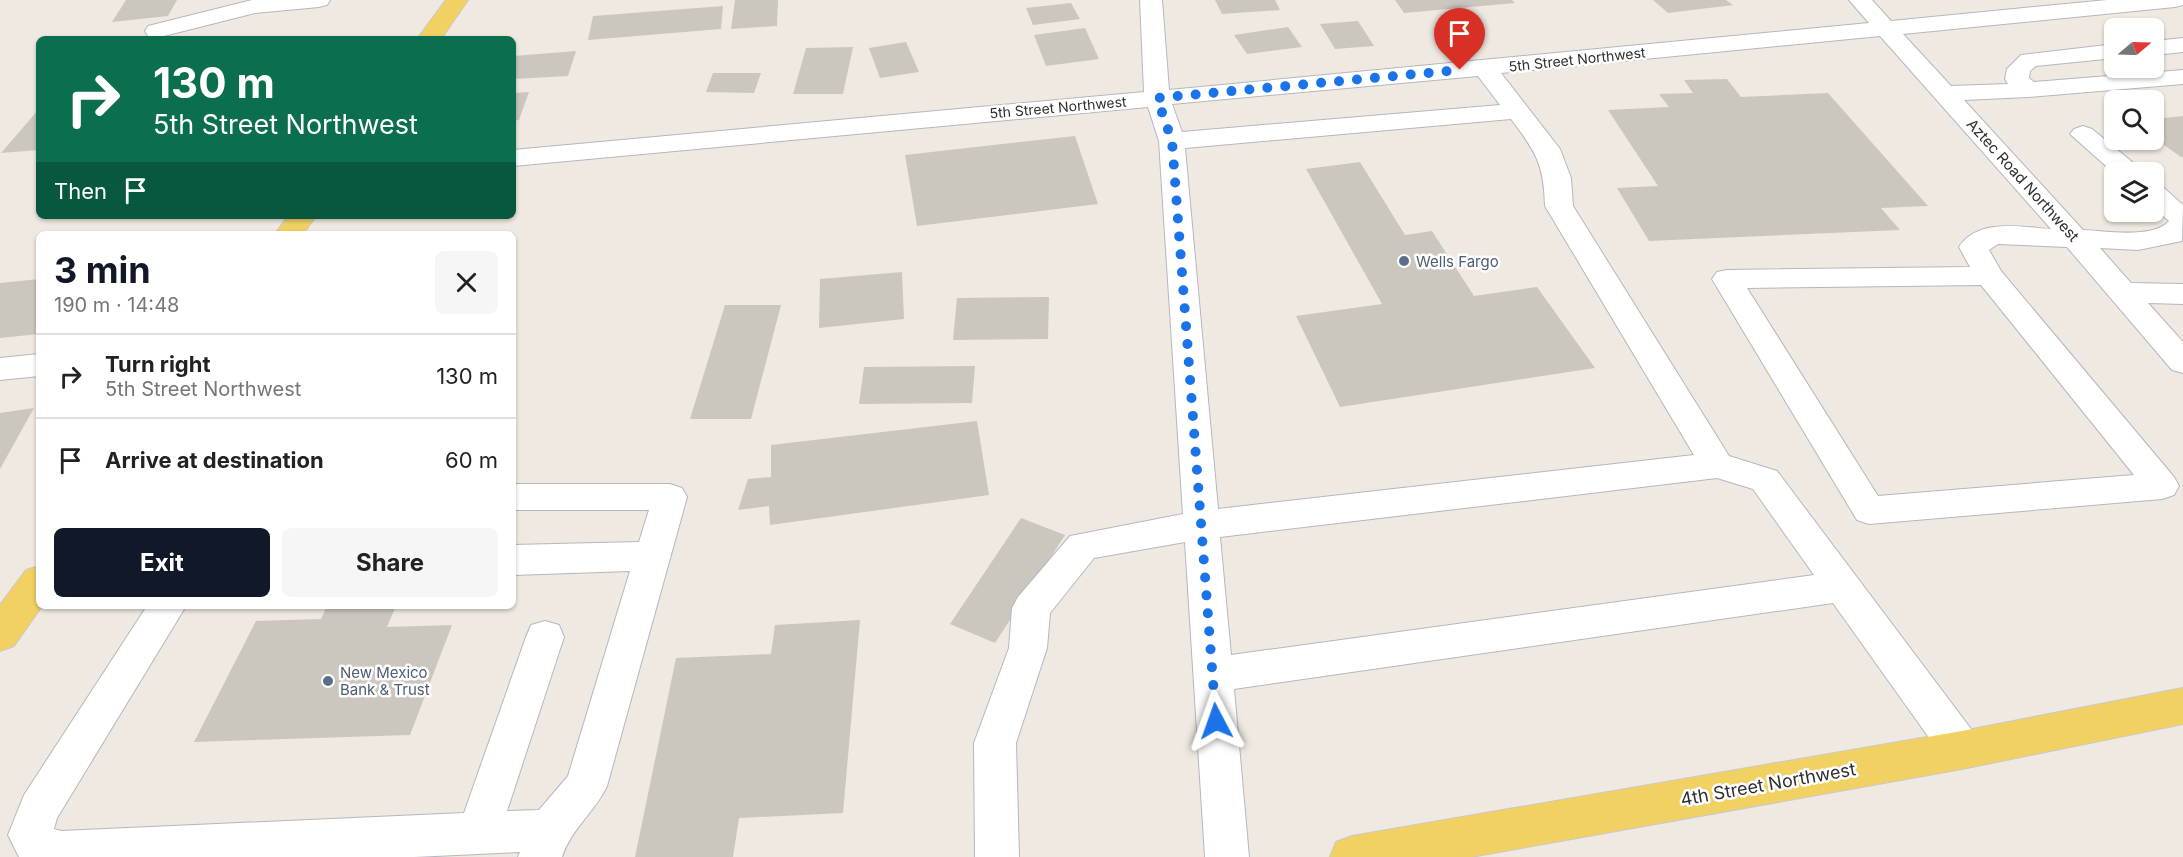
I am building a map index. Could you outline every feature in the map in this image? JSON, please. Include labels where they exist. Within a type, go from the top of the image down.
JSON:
[{"type":"main road","points":[[431,36],[457,0]]},
{"type":"main road","points":[[0,635],[36,585]]},
{"type":"main road","name":"4th Street Northwest","points":[[1352,857],[1962,750],[2183,706]]},
{"type":"street","points":[[156,31],[255,6],[319,0]]},
{"type":"street","points":[[1151,0],[1157,98],[1172,141],[1227,857]]},
{"type":"street","name":"Aztec Road Northwest","points":[[1860,0],[2076,239],[2183,362]]},
{"type":"street","name":"5th Street Northwest","points":[[516,158],[1484,68],[2175,0]]},
{"type":"street","points":[[2164,47],[2183,45]]},
{"type":"street","points":[[2028,90],[2017,79],[2019,69],[2029,60],[2104,52]]},
{"type":"street","points":[[1484,68],[1547,149],[1558,178],[1559,206],[1717,465]]},
{"type":"street","points":[[1943,93],[2028,90],[2183,77]]},
{"type":"street","points":[[1172,141],[1517,111]]},
{"type":"street","points":[[2083,134],[2116,162]]},
{"type":"street","points":[[1989,276],[1727,279],[1869,510],[2162,486],[1989,276],[1974,247],[1994,235],[2138,241],[2172,235],[2183,221],[2164,203]]},
{"type":"street","points":[[2122,293],[2183,294]]},
{"type":"street","points":[[0,369],[36,365]]},
{"type":"street","points":[[997,857],[995,743],[1028,648],[1031,608],[1083,546],[1201,525],[1717,465],[1765,480],[1962,750]]},
{"type":"street","points":[[165,609],[39,809],[30,835],[38,847],[61,852],[479,832],[545,843],[586,786],[670,497],[516,497]]},
{"type":"street","points":[[516,560],[653,556]]},
{"type":"street","points":[[1213,675],[1843,586]]},
{"type":"street","points":[[479,832],[545,637]]},
{"type":"building","points":[[126,0],[177,0],[168,16],[112,22]]},
{"type":"building","points":[[735,0],[778,0],[777,26],[731,29]]},
{"type":"building","points":[[1215,0],[1275,0],[1280,10],[1222,14]]},
{"type":"building","points":[[1395,0],[1512,0],[1515,3],[1404,13]]},
{"type":"building","points":[[1653,0],[1726,0],[1733,5],[1668,13]]},
{"type":"building","points":[[1071,3],[1080,19],[1033,25],[1026,8]]},
{"type":"building","points":[[723,6],[721,29],[588,40],[593,16]]},
{"type":"building","points":[[1358,21],[1374,46],[1335,49],[1320,24]]},
{"type":"building","points":[[1288,27],[1302,47],[1247,54],[1234,35]]},
{"type":"building","points":[[1085,28],[1099,59],[1046,66],[1034,35]]},
{"type":"building","points":[[906,42],[919,72],[880,78],[869,48]]},
{"type":"building","points":[[853,47],[843,94],[793,94],[806,48]]},
{"type":"building","points":[[576,51],[568,76],[516,79],[516,56]]},
{"type":"building","points":[[713,73],[761,73],[754,93],[706,92]]},
{"type":"building","points":[[1727,79],[1741,97],[1828,93],[1928,206],[1881,208],[1900,230],[1649,241],[1617,188],[1658,186],[1608,110],[1669,107],[1659,94],[1693,93],[1684,80]]},
{"type":"building","points":[[529,92],[519,120],[516,120],[516,93]]},
{"type":"building","points":[[36,112],[36,150],[1,153]]},
{"type":"building","points":[[2183,116],[2183,157],[2164,145],[2164,118]]},
{"type":"building","points":[[1075,136],[1098,204],[917,226],[905,155]]},
{"type":"building","name":"Wells Fargo","points":[[1360,162],[1405,235],[1432,231],[1474,296],[1537,287],[1595,368],[1340,407],[1296,316],[1382,304],[1306,169]]},
{"type":"building","points":[[902,272],[904,319],[819,328],[820,279]]},
{"type":"building","points":[[36,279],[36,334],[0,338],[0,283]]},
{"type":"building","points":[[1049,297],[1048,339],[953,340],[957,298]]},
{"type":"building","points":[[725,305],[781,305],[751,419],[690,419]]},
{"type":"building","points":[[975,366],[972,403],[859,404],[864,367]]},
{"type":"building","points":[[34,408],[0,469],[0,413]]},
{"type":"building","points":[[977,421],[989,495],[770,525],[769,506],[738,510],[748,479],[771,477],[771,445]]},
{"type":"building","points":[[1021,518],[1065,535],[995,643],[950,624]]},
{"type":"building","name":"New Mexico Bank & Trust","points":[[326,609],[395,609],[387,627],[452,625],[410,735],[194,742],[256,621],[321,619]]},
{"type":"building","points":[[860,620],[843,813],[739,818],[733,857],[635,857],[676,658],[771,654],[775,625]]},
{"type":"place","name":"Wells Fargo","points":[[1404,261]]},
{"type":"place","name":"New Mexico Bank & Trust","points":[[328,681]]},
{"type":"route","points":[[1216,721],[1172,167],[1172,141],[1157,98],[1460,70]]}]
